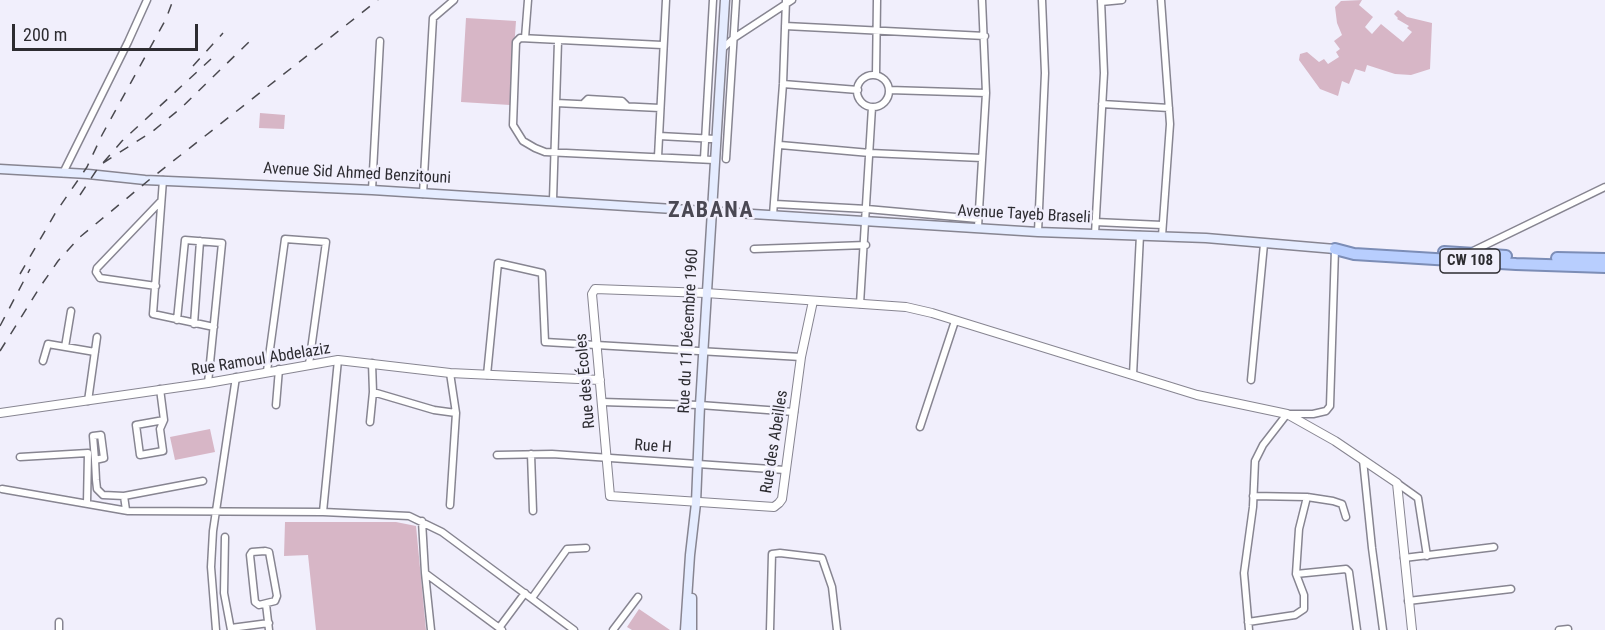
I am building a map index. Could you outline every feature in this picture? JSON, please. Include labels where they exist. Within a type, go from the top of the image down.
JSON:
[{"type":"highway","name":"CW 108","points":[[1335,249],[1605,267]]},
{"type":"highway","name":"CW 108","points":[[1469,257],[1605,259]]},
{"type":"main road","name":"Rue du 11 Décembre 1960","points":[[683,630],[696,503],[724,0]]},
{"type":"main road","name":"Avenue Sid Ahmed Benzitouni","points":[[0,169],[712,210]]},
{"type":"main road","name":"Avenue Tayeb Braseli","points":[[712,210],[867,220],[978,223],[1038,232],[1162,236],[1335,249]]},
{"type":"main road","name":"Rue du 11 Décembre 1960","points":[[683,630],[683,582],[690,555]]},
{"type":"main road","name":"Rue du 11 Décembre 1960","points":[[690,555],[693,582],[692,630]]},
{"type":"street","points":[[63,173],[147,0]]},
{"type":"street","points":[[423,194],[433,18],[454,0]]},
{"type":"street","points":[[525,38],[528,0]]},
{"type":"street","points":[[658,157],[666,0]]},
{"type":"street","points":[[704,159],[713,0]]},
{"type":"street","points":[[726,159],[736,0]]},
{"type":"street","points":[[876,75],[877,0]]},
{"type":"street","points":[[775,204],[867,209],[978,223],[986,93],[982,0]]},
{"type":"street","points":[[1038,232],[1045,73],[1042,0]]},
{"type":"street","points":[[1095,234],[1104,55],[1101,1],[1122,0]]},
{"type":"street","points":[[1161,0],[1169,108],[1169,152],[1162,236]]},
{"type":"street","points":[[722,49],[734,38],[788,1]]},
{"type":"street","points":[[773,215],[780,145],[788,1]]},
{"type":"street","points":[[785,26],[985,36]]},
{"type":"street","points":[[662,45],[520,38],[516,42],[513,125],[520,138],[540,151],[714,160]]},
{"type":"street","points":[[372,190],[380,41]]},
{"type":"street","points":[[553,200],[558,41]]},
{"type":"street","points":[[876,75],[885,80],[889,90],[889,95],[883,104],[872,107],[863,103],[858,95],[864,79],[876,75]]},
{"type":"street","points":[[783,84],[858,90]]},
{"type":"street","points":[[889,90],[986,93]]},
{"type":"street","points":[[556,103],[660,108]]},
{"type":"street","points":[[1102,104],[1169,108]]},
{"type":"street","points":[[861,304],[872,107]]},
{"type":"street","points":[[658,136],[716,139]]},
{"type":"street","points":[[780,145],[870,153],[982,158]]},
{"type":"street","points":[[164,180],[153,314],[177,321],[214,327]]},
{"type":"street","points":[[1469,257],[1605,187]]},
{"type":"street","points":[[156,286],[100,278],[96,272],[97,268],[162,201]]},
{"type":"street","points":[[1095,222],[1162,225]]},
{"type":"street","points":[[1133,375],[1140,235]]},
{"type":"street","points":[[267,371],[285,239],[326,243],[309,364]]},
{"type":"street","points":[[177,321],[185,240],[222,243],[208,382]]},
{"type":"street","points":[[194,324],[200,241]]},
{"type":"street","points":[[1251,380],[1264,244]]},
{"type":"street","points":[[754,249],[866,245]]},
{"type":"street","points":[[706,293],[906,307],[1197,395],[1287,414],[1313,414],[1326,411],[1331,399],[1335,249]]},
{"type":"street","points":[[487,375],[498,263],[542,273],[545,342],[801,357]]},
{"type":"street","name":"Rue des Écoles","points":[[696,503],[610,496],[592,294],[595,289],[706,293]]},
{"type":"street","name":"Rue des Abeilles","points":[[696,503],[774,507],[782,499],[801,357],[813,301]]},
{"type":"street","points":[[65,347],[71,311]]},
{"type":"street","points":[[920,427],[955,321]]},
{"type":"street","points":[[88,401],[97,337]]},
{"type":"street","points":[[43,361],[48,344],[95,352]]},
{"type":"street","points":[[323,512],[338,360]]},
{"type":"street","name":"Rue Ramoul Abdelaziz","points":[[0,413],[338,360],[450,373],[600,380]]},
{"type":"street","points":[[370,422],[373,392],[372,363]]},
{"type":"street","points":[[276,405],[279,369]]},
{"type":"street","points":[[450,373],[456,413],[450,505]]},
{"type":"street","points":[[216,630],[211,567],[213,531],[236,377]]},
{"type":"street","points":[[160,389],[164,420],[160,429],[163,451],[140,455],[136,425],[164,420]]},
{"type":"street","points":[[373,392],[434,410],[456,413]]},
{"type":"street","points":[[602,402],[700,405],[794,412]]},
{"type":"street","points":[[1287,414],[1363,460],[1418,498],[1427,556]]},
{"type":"street","points":[[1249,630],[1244,573],[1249,547],[1255,461],[1263,445],[1287,414]]},
{"type":"street","points":[[1305,425],[1313,414]]},
{"type":"street","points":[[20,457],[88,453],[87,503]]},
{"type":"street","points":[[531,454],[533,511]]},
{"type":"street","name":"Rue H","points":[[497,455],[607,457],[785,470]]},
{"type":"street","points":[[95,460],[97,485],[100,493],[108,496],[124,496],[203,481]]},
{"type":"street","points":[[1363,460],[1383,630]]},
{"type":"street","points":[[1397,483],[1412,630]]},
{"type":"street","points":[[2,489],[126,510],[402,515],[422,521],[442,532],[574,630]]},
{"type":"street","points":[[124,496],[126,510]]},
{"type":"street","points":[[1253,496],[1307,497],[1333,501],[1342,504],[1346,517]]},
{"type":"street","points":[[1248,622],[1295,615],[1302,611],[1305,604],[1304,595],[1296,574],[1299,529],[1307,497]]},
{"type":"street","points":[[422,521],[431,630]]},
{"type":"street","points":[[225,537],[224,592],[231,629],[269,627],[266,604]]},
{"type":"street","points":[[1404,558],[1494,547]]},
{"type":"street","points":[[532,598],[567,549],[586,548]]},
{"type":"street","points":[[265,550],[269,552],[277,597],[275,601],[266,604],[260,605],[255,602],[250,555],[252,552],[265,550]]},
{"type":"street","points":[[770,630],[772,554],[822,558],[832,587],[837,630]]},
{"type":"street","points":[[1296,574],[1346,569],[1349,572],[1357,630]]},
{"type":"street","points":[[425,573],[500,629],[525,593]]},
{"type":"street","points":[[1408,600],[1511,589]]},
{"type":"street","points":[[613,630],[638,597]]},
{"type":"street","points":[[59,622],[59,630]]},
{"type":"street","points":[[1560,630],[1568,629]]},
{"type":"shaded area","points":[[1362,0],[1359,5],[1373,17],[1365,27],[1372,34],[1381,24],[1403,42],[1412,32],[1407,28],[1409,26],[1397,19],[1394,14],[1398,10],[1407,17],[1432,23],[1430,69],[1411,75],[1395,74],[1367,65],[1365,72],[1355,69],[1349,84],[1342,81],[1338,96],[1320,89],[1299,60],[1300,54],[1307,52],[1319,62],[1324,59],[1328,64],[1339,57],[1336,52],[1340,49],[1334,41],[1342,35],[1337,23],[1335,7],[1341,1]]},
{"type":"shaded area","points":[[466,18],[516,21],[510,105],[461,102]]},
{"type":"shaded area","points":[[260,113],[285,115],[284,129],[259,128]]},
{"type":"shaded area","points":[[210,429],[215,452],[175,460],[170,437]]},
{"type":"shaded area","points":[[285,522],[396,522],[416,526],[426,630],[316,630],[308,555],[284,556]]},
{"type":"shaded area","points":[[639,609],[670,630],[632,630],[627,627]]},
{"type":"railway","points":[[20,274],[56,212],[87,167],[102,135],[166,19],[173,0]]},
{"type":"railway","points":[[0,351],[58,261],[80,237],[378,0]]},
{"type":"railway","points":[[193,66],[223,33]]},
{"type":"railway","points":[[103,163],[153,131],[181,108],[253,38]]},
{"type":"railway","points":[[80,195],[96,171],[122,141],[211,59]]},
{"type":"railway","points":[[0,326],[30,269]]},
{"type":"district","name":"ZABANA","points":[[711,211]]}]
